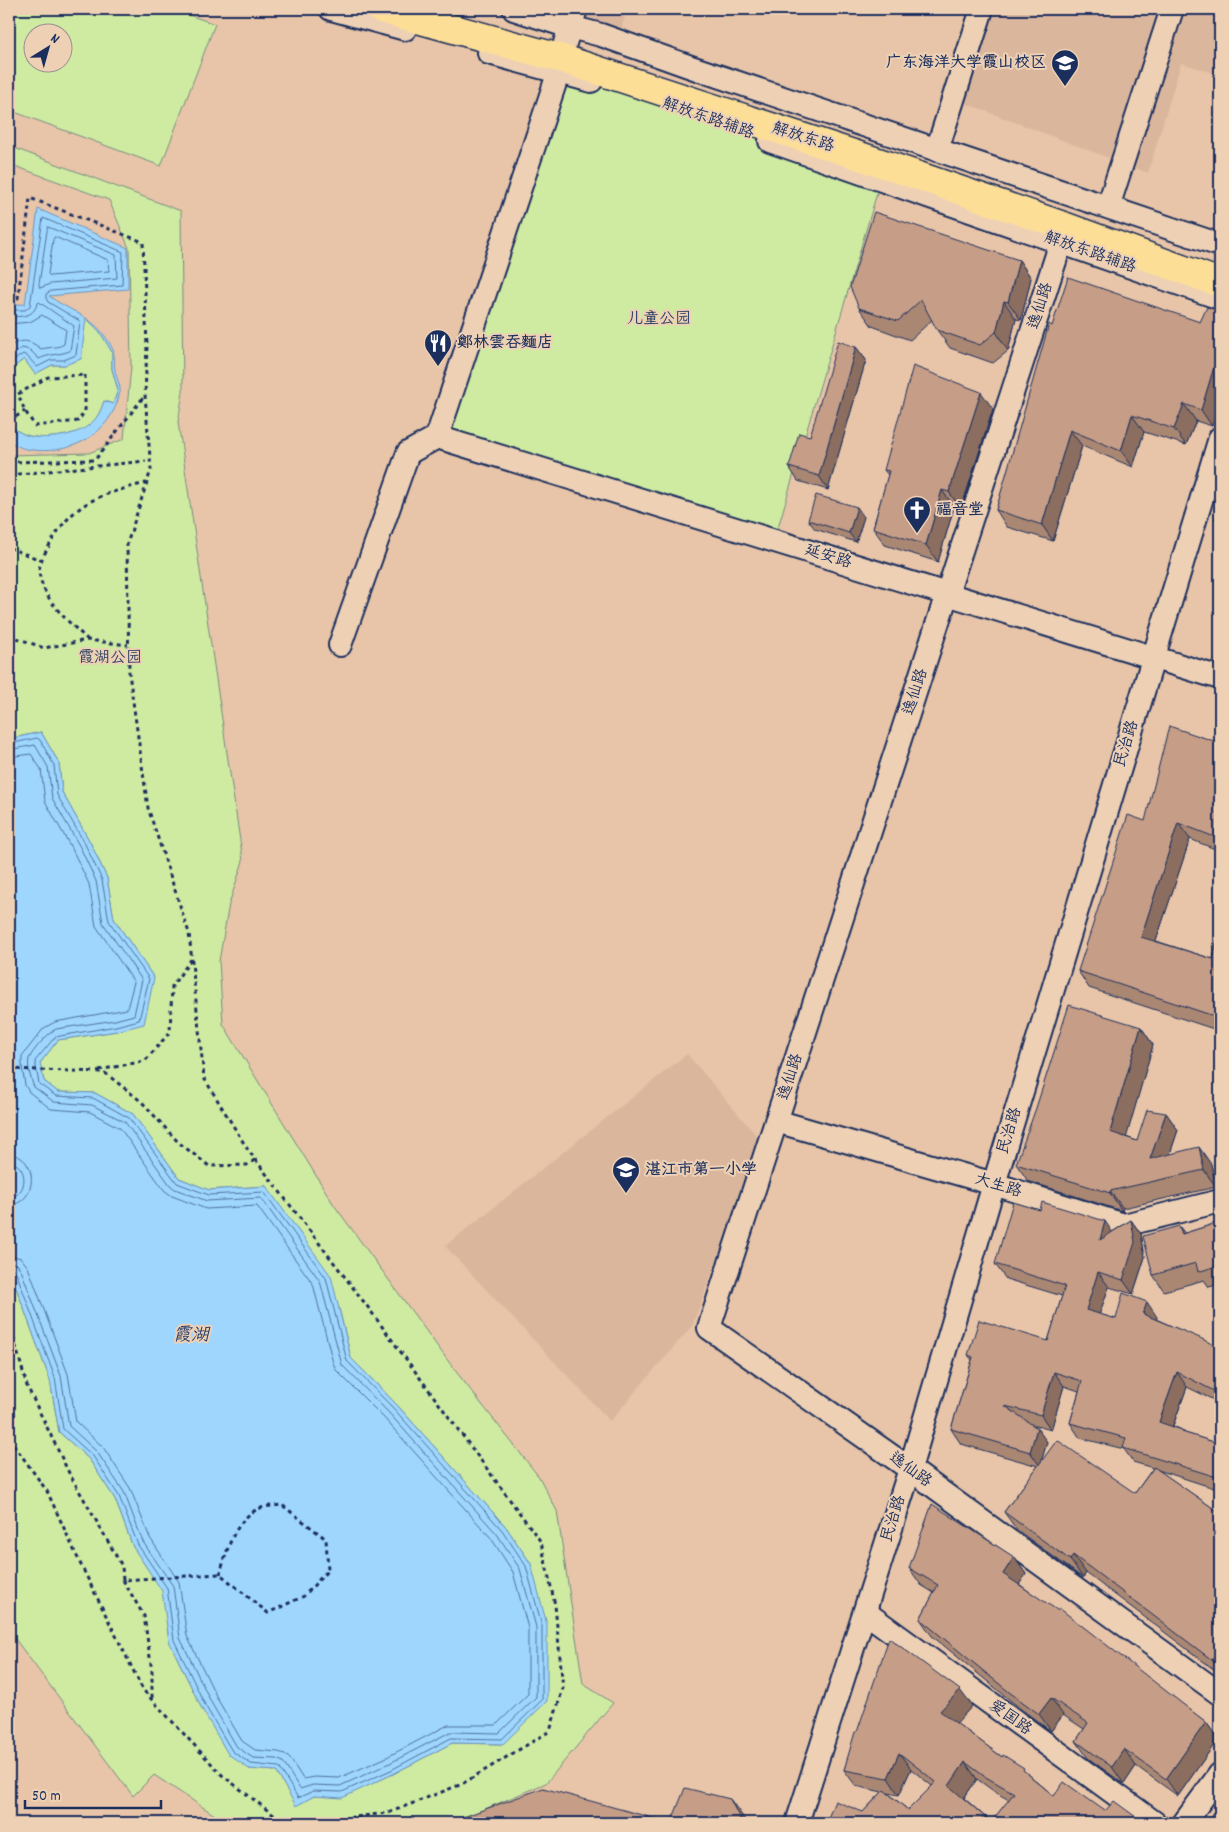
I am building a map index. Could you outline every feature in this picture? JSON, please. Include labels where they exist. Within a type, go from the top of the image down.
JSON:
[{"type":"main road","name":"解放东路","points":[[381,9],[569,35],[881,163],[1220,283]]},
{"type":"main road","name":"解放东路","points":[[446,9],[569,35],[1220,269]]},
{"type":"street","name":"解放东路辅路","points":[[332,9],[631,92],[1220,298]]},
{"type":"street","points":[[514,9],[569,35],[600,34],[700,70],[1220,245]]},
{"type":"street","points":[[937,150],[982,9]]},
{"type":"street","points":[[1108,208],[1172,9]]},
{"type":"street","points":[[340,646],[408,453],[437,436],[569,35]]},
{"type":"street","name":"逸仙路","points":[[1066,227],[709,1328],[910,1469],[1220,1694]]},
{"type":"street","name":"延安路","points":[[437,436],[1220,678]]},
{"type":"street","name":"民治路","points":[[797,1823],[910,1469],[994,1184],[1220,438]]},
{"type":"street","name":"大生路","points":[[776,1121],[994,1184],[1124,1225],[1220,1201]]},
{"type":"street","name":"爱国路","points":[[865,1612],[1155,1823]]},
{"type":"street","points":[[1184,1823],[1220,1774]]},
{"type":"path","points":[[9,298],[18,298],[30,198],[143,242],[147,346],[145,395],[151,470],[127,544],[129,673],[148,808],[189,933],[204,1078],[256,1160],[364,1302],[541,1542],[554,1605],[563,1688],[550,1731],[462,1784],[388,1813],[303,1823]]},
{"type":"path","points":[[85,375],[85,411],[78,421],[35,426],[25,411],[18,394],[48,378],[85,375]]},
{"type":"path","points":[[9,462],[95,460],[145,395]]},
{"type":"path","points":[[9,421],[25,411]]},
{"type":"path","points":[[9,475],[146,461]]},
{"type":"path","points":[[88,640],[71,624],[49,598],[39,576],[41,560],[56,533],[76,510],[107,493],[146,483]]},
{"type":"path","points":[[9,548],[41,560]]},
{"type":"path","points":[[9,635],[44,648],[88,640],[128,645]]},
{"type":"path","points":[[93,1071],[145,1062],[170,1032],[172,986],[192,958]]},
{"type":"path","points":[[9,1070],[104,1072],[142,1102],[178,1142],[209,1166],[247,1165],[256,1160]]},
{"type":"path","points":[[9,1322],[27,1386],[68,1473],[122,1566],[123,1580],[144,1616],[152,1671],[152,1699]]},
{"type":"path","points":[[9,1438],[47,1491],[80,1563],[143,1690],[222,1775],[284,1823]]},
{"type":"path","points":[[123,1580],[220,1574],[268,1613],[304,1596],[328,1570],[326,1539],[282,1505],[256,1509],[242,1521],[229,1545],[220,1574]]},
{"type":"shaded area","points":[[544,9],[627,9],[619,36]]},
{"type":"shaded area","name":"广东海洋大学霞山校区","points":[[979,9],[1220,9],[1220,75],[1181,63],[1148,173],[954,99]]},
{"type":"shaded area","name":"湛江市第一小学","points":[[687,1054],[762,1142],[692,1326],[610,1421],[445,1246]]},
{"type":"green space","points":[[9,9],[171,9],[215,24],[161,166],[9,110]]},
{"type":"green space","name":"儿童公园","points":[[563,59],[882,176],[774,541],[437,437]]},
{"type":"green space","name":"霞湖公园","points":[[9,146],[181,211],[183,392],[178,422],[243,861],[229,904],[219,961],[223,1024],[334,1205],[454,1369],[539,1477],[557,1511],[583,1684],[613,1703],[546,1783],[452,1823],[227,1823],[154,1775],[133,1796],[9,1631],[9,1268],[50,1380],[59,1432],[89,1459],[115,1499],[133,1547],[163,1591],[169,1641],[202,1709],[249,1769],[276,1771],[296,1805],[314,1796],[342,1797],[393,1774],[452,1743],[503,1744],[531,1564],[506,1527],[397,1405],[351,1358],[339,1308],[266,1186],[209,1190],[179,1178],[133,1114],[95,1093],[58,1092],[44,1081],[40,1063],[58,1040],[117,1031],[154,978],[114,919],[107,878],[90,842],[62,792],[59,763],[41,732],[9,739],[9,455],[89,453],[124,439],[131,367],[129,248],[109,200],[9,164],[11,149]]},
{"type":"green space","points":[[86,318],[100,332],[112,352],[112,369],[118,390],[113,404],[104,401],[97,417],[90,425],[68,435],[33,437],[9,426],[9,371],[24,359],[35,374],[52,365],[65,365]]},
{"type":"water","points":[[38,209],[128,248],[128,289],[49,296],[86,318],[81,359],[65,365],[52,365],[35,374],[24,359],[9,371],[9,305],[25,304]]},
{"type":"water","points":[[87,319],[102,332],[114,352],[115,370],[120,387],[115,407],[107,421],[97,431],[85,440],[72,446],[42,451],[19,447],[9,441],[9,426],[33,437],[60,436],[77,432],[93,422],[99,414],[104,401],[113,404],[118,390],[112,369],[112,352],[100,332]]},
{"type":"water","name":"霞湖","points":[[41,732],[59,763],[62,792],[90,842],[107,878],[114,919],[154,978],[144,1024],[117,1031],[58,1040],[40,1063],[44,1081],[58,1092],[95,1093],[133,1114],[179,1178],[209,1190],[266,1186],[331,1276],[351,1358],[397,1405],[506,1527],[531,1564],[547,1625],[547,1701],[503,1744],[452,1743],[342,1798],[314,1796],[296,1806],[276,1771],[249,1769],[228,1754],[202,1709],[169,1641],[162,1591],[133,1547],[115,1499],[89,1459],[59,1432],[50,1380],[9,1268],[9,1196],[13,1178],[9,1167],[9,739]]},
{"type":"building","points":[[874,212],[1019,260],[1008,302],[1004,301],[996,332],[980,345],[937,330],[921,300],[898,321],[859,308],[850,287]]},
{"type":"building","points":[[1068,277],[1200,322],[1207,307],[1220,311],[1220,347],[1201,410],[1184,404],[1174,429],[1132,415],[1121,451],[1070,430],[1042,525],[996,510],[1049,324],[1052,326]]},
{"type":"building","points":[[838,341],[856,347],[819,476],[789,467],[799,433],[810,436]]},
{"type":"building","points":[[913,366],[981,392],[949,492],[942,490],[926,545],[873,528],[889,471],[884,470]]},
{"type":"building","points":[[816,495],[857,507],[849,533],[808,520]]},
{"type":"building","points":[[1220,500],[1220,520],[1215,519]]},
{"type":"building","points":[[1169,726],[1220,743],[1220,839],[1178,823],[1141,937],[1213,959],[1220,924],[1220,1018],[1078,971],[1128,815],[1145,821]]},
{"type":"building","points":[[1069,1005],[1141,1027],[1110,1132],[1137,1141],[1147,1110],[1166,1113],[1150,1159],[1199,1147],[1204,1170],[1110,1191],[1110,1193],[1016,1164]]},
{"type":"building","points":[[1013,1202],[1040,1210],[1042,1202],[1105,1221],[1100,1240],[1131,1220],[1135,1242],[1123,1280],[1098,1272],[1086,1310],[1116,1319],[1123,1293],[1147,1302],[1143,1314],[1220,1348],[1220,1394],[1177,1372],[1159,1422],[1182,1430],[1182,1432],[1220,1444],[1220,1478],[1123,1448],[1126,1438],[1070,1423],[1082,1381],[1054,1372],[1041,1415],[1005,1406],[1037,1428],[1030,1452],[951,1429],[973,1357],[968,1355],[979,1320],[1048,1341],[1065,1286],[995,1264]]},
{"type":"building","points":[[1220,1222],[1220,1265],[1198,1272],[1196,1263],[1153,1275],[1143,1236],[1179,1226],[1182,1234]]},
{"type":"building","points":[[1057,1440],[1135,1493],[1154,1467],[1220,1513],[1220,1649],[1212,1660],[1073,1555],[1070,1560],[1004,1512]]},
{"type":"building","points":[[932,1504],[1014,1557],[1003,1574],[1057,1610],[1059,1608],[1206,1722],[1166,1779],[1124,1749],[1112,1767],[1076,1741],[1088,1723],[1051,1698],[1039,1714],[1009,1692],[920,1619],[938,1585],[909,1568]]},
{"type":"building","points":[[889,1638],[960,1690],[940,1711],[1002,1757],[1003,1755],[1024,1768],[1023,1770],[1054,1796],[1064,1782],[1105,1811],[1114,1801],[1136,1817],[1146,1819],[1151,1823],[826,1823],[835,1801],[863,1812],[884,1790],[908,1810],[936,1782],[899,1753],[888,1778],[844,1770],[855,1732],[857,1732]],"holes":[[[965,1762],[984,1776],[1014,1793],[991,1822],[949,1786]]]},
{"type":"building","points":[[543,1788],[671,1823],[447,1823]]},
{"type":"building","points":[[685,1788],[730,1799],[740,1819],[739,1823],[671,1823]]},
{"type":"building","points":[[1220,1805],[1220,1823],[1207,1823]]},
{"type":"place","name":"广东海洋大学霞山校区","points":[[1065,87]]},
{"type":"place","name":"鄭林雲吞麵店","points":[[438,367]]},
{"type":"place","name":"福音堂","points":[[917,534]]},
{"type":"place","name":"湛江市第一小学","points":[[626,1194]]}]
